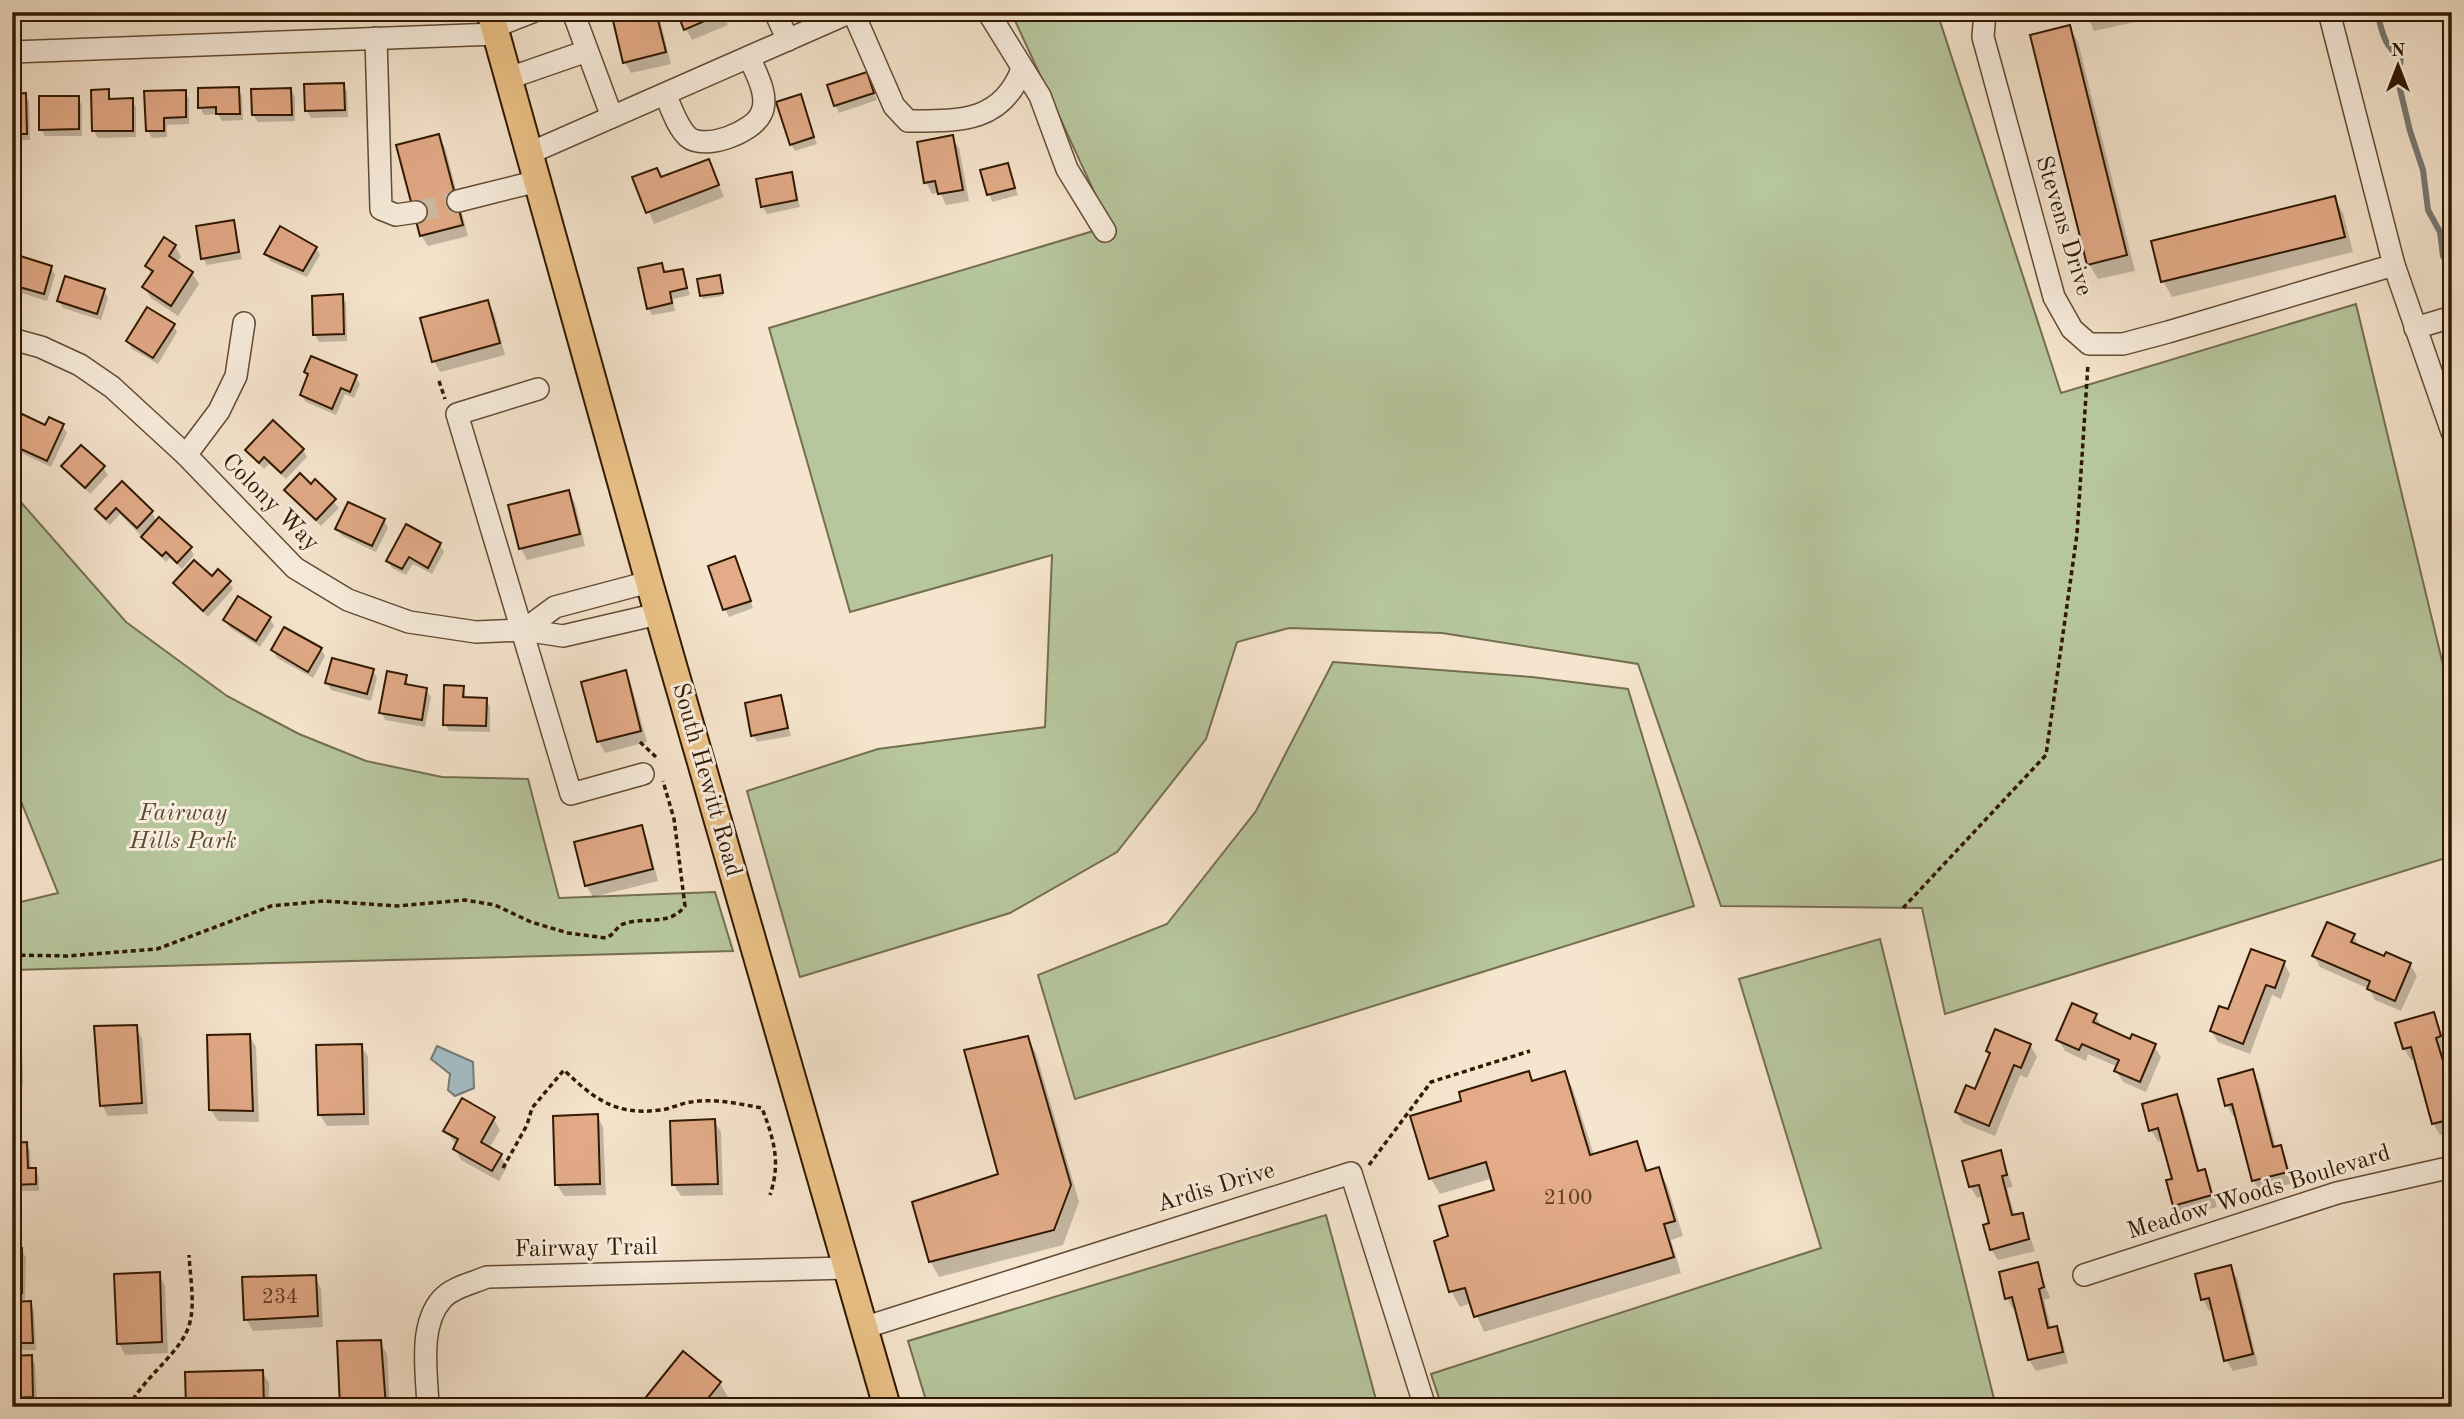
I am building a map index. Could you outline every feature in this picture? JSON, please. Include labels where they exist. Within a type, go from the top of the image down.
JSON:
[{"type":"main road","name":"South Hewitt Road","points":[[494,24],[658,614],[887,1407]]},
{"type":"street","points":[[12,52],[376,38],[494,24],[532,12]]},
{"type":"street","points":[[573,12],[612,117]]},
{"type":"street","points":[[775,12],[788,40]]},
{"type":"street","points":[[530,153],[852,12],[894,106],[908,121],[952,121],[992,111],[1014,89],[1022,69]]},
{"type":"street","points":[[988,12],[1040,96],[1067,169],[1105,231]]},
{"type":"street","name":"Stevens Drive","points":[[1984,12],[1983,37],[2054,297],[2072,329],[2089,344]]},
{"type":"street","points":[[2329,12],[2394,265],[2452,432]]},
{"type":"street","points":[[376,38],[382,209],[396,215],[416,212]]},
{"type":"street","points":[[509,78],[587,51]]},
{"type":"street","points":[[665,94],[682,129],[690,138],[699,142],[712,141],[751,126],[761,116],[764,105],[758,78],[749,57]]},
{"type":"street","points":[[458,201],[538,181]]},
{"type":"street","points":[[2089,344],[2123,344],[2394,265]]},
{"type":"street","points":[[2415,328],[2452,317]]},
{"type":"street","points":[[186,455],[219,411],[236,376],[244,323]]},
{"type":"street","name":"Colony Way","points":[[12,340],[41,346],[80,365],[112,387],[186,455],[295,568],[348,600],[410,622],[476,632],[524,630],[562,636],[658,614]]},
{"type":"street","points":[[538,389],[457,414],[524,630],[527,653],[571,794],[653,767]]},
{"type":"street","points":[[524,630],[555,607],[649,582]]},
{"type":"street","name":"Meadow Woods Boulevard","points":[[2084,1275],[2336,1193],[2452,1167]]},
{"type":"street","points":[[1356,1174],[1425,1407]]},
{"type":"street","name":"Ardis Drive","points":[[863,1328],[1356,1174]]},
{"type":"street","name":"Fairway Trail","points":[[428,1407],[426,1351],[429,1323],[443,1299],[459,1288],[487,1277],[847,1268]]},
{"type":"path","points":[[1903,908],[2046,755],[2077,534],[2089,344]]},
{"type":"path","points":[[12,955],[67,956],[157,949],[271,906],[324,901],[397,906],[465,900],[495,905],[531,922],[568,933],[606,938],[623,924],[668,919],[679,914],[685,906],[674,819],[640,742]]},
{"type":"path","points":[[1356,1174],[1431,1082],[1530,1051]]},
{"type":"path","points":[[503,1168],[527,1125],[532,1108],[564,1070],[603,1104],[636,1112],[662,1110],[691,1102],[726,1101],[762,1108],[773,1136],[777,1172],[770,1195]]},
{"type":"path","points":[[129,1407],[136,1391],[170,1353],[189,1326],[189,1255]]},
{"type":"green space","points":[[1011,12],[1937,12],[2061,393],[2356,304],[2452,702],[2452,856],[1945,1014],[1922,908],[1721,906],[1638,664],[1442,633],[1289,628],[1237,642],[1206,739],[1117,852],[1010,913],[800,977],[747,791],[878,749],[1045,727],[1052,555],[850,612],[769,328],[1110,226]]},
{"type":"green space","name":"Fairway Hills Park","points":[[12,492],[126,622],[227,696],[299,734],[366,761],[442,777],[528,779],[559,898],[715,892],[733,951],[12,970],[12,904],[58,893],[12,779]]},
{"type":"green space","points":[[1333,662],[1532,677],[1628,689],[1694,906],[1075,1099],[1038,975],[1167,924],[1256,811]]},
{"type":"green space","points":[[1880,939],[1996,1407],[1442,1407],[1431,1374],[1821,1248],[1739,979]]},
{"type":"green space","points":[[1326,1215],[1378,1407],[928,1407],[908,1341]]},
{"type":"water","points":[[437,1046],[473,1062],[474,1088],[455,1096],[448,1090],[450,1074],[431,1059]]},
{"type":"building","points":[[611,12],[656,12],[666,52],[623,63]]},
{"type":"building","points":[[677,12],[722,12],[723,13],[684,30]]},
{"type":"building","points":[[2070,25],[2127,255],[2087,265],[2030,35]]},
{"type":"building","points":[[867,72],[874,93],[834,106],[827,85]]},
{"type":"building","points":[[344,83],[345,110],[305,111],[304,84]]},
{"type":"building","points":[[239,87],[240,114],[216,114],[216,107],[198,108],[198,88]]},
{"type":"building","points":[[291,88],[292,115],[252,115],[251,89]]},
{"type":"building","points":[[109,89],[109,99],[133,98],[133,131],[92,131],[91,90]]},
{"type":"building","points":[[186,90],[186,117],[164,118],[164,131],[146,131],[144,91]]},
{"type":"building","points":[[26,93],[27,134],[12,134],[12,94]]},
{"type":"building","points":[[801,94],[814,137],[790,145],[776,102]]},
{"type":"building","points":[[39,96],[79,96],[79,129],[39,130]]},
{"type":"building","points":[[439,134],[463,225],[420,236],[396,145]]},
{"type":"building","points":[[953,135],[963,190],[938,194],[935,181],[924,183],[917,142]]},
{"type":"building","points":[[709,159],[719,185],[646,213],[632,177],[657,168],[661,177]]},
{"type":"building","points":[[1008,163],[1015,188],[987,195],[980,170]]},
{"type":"building","points":[[792,172],[797,200],[761,207],[756,179]]},
{"type":"building","points":[[2335,196],[2345,237],[2161,282],[2151,241]]},
{"type":"building","points":[[234,220],[239,252],[201,259],[196,226]]},
{"type":"building","points":[[280,226],[317,247],[303,271],[264,254]]},
{"type":"building","points":[[164,237],[176,245],[169,256],[193,272],[171,306],[142,287],[153,271],[145,266]]},
{"type":"building","points":[[14,254],[52,266],[44,294],[12,285]]},
{"type":"building","points":[[662,263],[664,272],[683,269],[687,288],[670,292],[672,303],[647,309],[638,268]]},
{"type":"building","points":[[720,275],[723,293],[700,296],[697,279]]},
{"type":"building","points":[[65,276],[105,289],[97,314],[57,301]]},
{"type":"building","points":[[343,294],[344,334],[313,335],[312,296]]},
{"type":"building","points":[[488,300],[500,343],[432,362],[420,318]]},
{"type":"building","points":[[147,307],[175,324],[153,358],[126,341]]},
{"type":"building","points":[[311,356],[357,375],[350,392],[341,388],[332,409],[300,395],[308,374],[304,372]]},
{"type":"building","points":[[22,414],[45,425],[49,417],[64,424],[47,461],[12,445],[12,435]]},
{"type":"building","points":[[273,420],[304,449],[281,473],[264,457],[259,463],[245,450]]},
{"type":"building","points":[[81,445],[105,466],[85,488],[61,466]]},
{"type":"building","points":[[300,473],[311,484],[315,479],[336,499],[316,520],[284,490]]},
{"type":"building","points":[[122,481],[153,511],[137,528],[116,508],[106,519],[95,509]]},
{"type":"building","points":[[569,490],[580,534],[519,549],[508,505]]},
{"type":"building","points":[[348,502],[385,519],[372,546],[335,529]]},
{"type":"building","points":[[159,517],[192,547],[177,563],[166,552],[162,556],[141,537]]},
{"type":"building","points":[[406,524],[441,543],[428,568],[409,557],[402,569],[386,561]]},
{"type":"building","points":[[735,556],[751,601],[723,610],[708,566]]},
{"type":"building","points":[[194,560],[212,576],[218,569],[231,581],[203,611],[173,583]]},
{"type":"building","points":[[238,596],[271,617],[256,641],[223,620]]},
{"type":"building","points":[[284,627],[322,648],[308,672],[271,650]]},
{"type":"building","points":[[2452,653],[2452,688],[2444,655]]},
{"type":"building","points":[[332,658],[374,669],[367,694],[325,683]]},
{"type":"building","points":[[626,670],[641,731],[597,742],[581,682]]},
{"type":"building","points":[[387,671],[407,675],[405,684],[427,688],[422,720],[379,713]]},
{"type":"building","points":[[444,685],[464,686],[463,697],[487,698],[486,726],[443,725]]},
{"type":"building","points":[[781,695],[788,728],[751,736],[745,703]]},
{"type":"building","points":[[642,825],[653,869],[585,886],[574,842]]},
{"type":"building","points":[[2327,922],[2355,934],[2351,942],[2384,956],[2386,952],[2411,963],[2395,1001],[2367,989],[2370,981],[2312,956]]},
{"type":"building","points":[[2251,949],[2285,961],[2275,988],[2266,985],[2243,1044],[2210,1031],[2219,1006],[2228,1009]]},
{"type":"building","points":[[2072,1003],[2097,1014],[2093,1022],[2130,1039],[2132,1034],[2156,1044],[2140,1082],[2114,1071],[2119,1060],[2082,1044],[2079,1050],[2056,1040]]},
{"type":"building","points":[[2434,1012],[2441,1036],[2436,1038],[2452,1090],[2452,1119],[2432,1124],[2411,1047],[2403,1049],[2395,1023]]},
{"type":"building","points":[[137,1025],[142,1103],[100,1106],[94,1026]]},
{"type":"building","points":[[1995,1029],[2031,1044],[2021,1068],[2014,1065],[1989,1126],[1955,1112],[1966,1085],[1975,1089],[1990,1053],[1986,1051]]},
{"type":"building","points":[[250,1034],[253,1111],[209,1110],[207,1035]]},
{"type":"building","points":[[1028,1036],[1071,1185],[1054,1230],[929,1262],[912,1202],[998,1174],[964,1050]]},
{"type":"building","points":[[12,1037],[19,1037],[20,1078],[12,1078]]},
{"type":"building","points":[[362,1044],[364,1114],[318,1115],[316,1045]]},
{"type":"building","points":[[2253,1069],[2273,1147],[2281,1145],[2288,1172],[2252,1181],[2232,1104],[2225,1106],[2218,1079]]},
{"type":"building","points":[[1529,1071],[1532,1081],[1565,1071],[1590,1155],[1637,1141],[1646,1171],[1659,1167],[1675,1221],[1664,1224],[1674,1257],[1474,1317],[1465,1288],[1449,1292],[1434,1241],[1448,1236],[1439,1206],[1494,1190],[1486,1162],[1429,1179],[1410,1116],[1461,1101],[1459,1092]]},
{"type":"building","points":[[2177,1094],[2198,1171],[2205,1169],[2212,1195],[2173,1206],[2166,1180],[2172,1179],[2158,1128],[2149,1131],[2142,1104]]},
{"type":"building","points":[[462,1098],[495,1117],[481,1142],[502,1154],[492,1171],[453,1149],[458,1139],[443,1131]]},
{"type":"building","points":[[598,1114],[600,1184],[555,1185],[553,1116]]},
{"type":"building","points":[[715,1119],[718,1184],[672,1185],[670,1121]]},
{"type":"building","points":[[27,1142],[28,1168],[36,1168],[36,1184],[12,1185],[12,1143]]},
{"type":"building","points":[[2001,1150],[2007,1175],[2002,1176],[2012,1215],[2023,1213],[2029,1239],[1990,1250],[1983,1225],[1989,1223],[1979,1185],[1969,1187],[1962,1161]]},
{"type":"building","points":[[12,1197],[18,1197],[13,1239]]},
{"type":"building","points":[[12,1248],[22,1248],[22,1293],[12,1293]]},
{"type":"building","points":[[2038,1262],[2044,1287],[2039,1289],[2048,1328],[2057,1326],[2063,1352],[2028,1360],[2012,1297],[2005,1299],[1999,1272]]},
{"type":"building","points":[[2231,1265],[2253,1354],[2224,1361],[2209,1298],[2201,1300],[2195,1274]]},
{"type":"building","points":[[160,1272],[162,1342],[117,1344],[114,1274]]},
{"type":"building","points":[[316,1275],[318,1316],[244,1320],[242,1277]]},
{"type":"building","points":[[31,1301],[33,1343],[12,1343],[12,1302]]},
{"type":"building","points":[[381,1340],[386,1407],[340,1407],[337,1341]]},
{"type":"building","points":[[683,1351],[721,1382],[701,1407],[638,1407]]},
{"type":"building","points":[[32,1355],[33,1397],[12,1398],[12,1356]]},
{"type":"building","points":[[263,1370],[264,1407],[186,1407],[185,1372]]},
{"type":"waterway","points":[[2377,12],[2387,43],[2401,57],[2398,81],[2423,170],[2428,210],[2440,232],[2443,256],[2452,270]]},
{"type":"tunnel","points":[[416,212],[458,201]]}]
